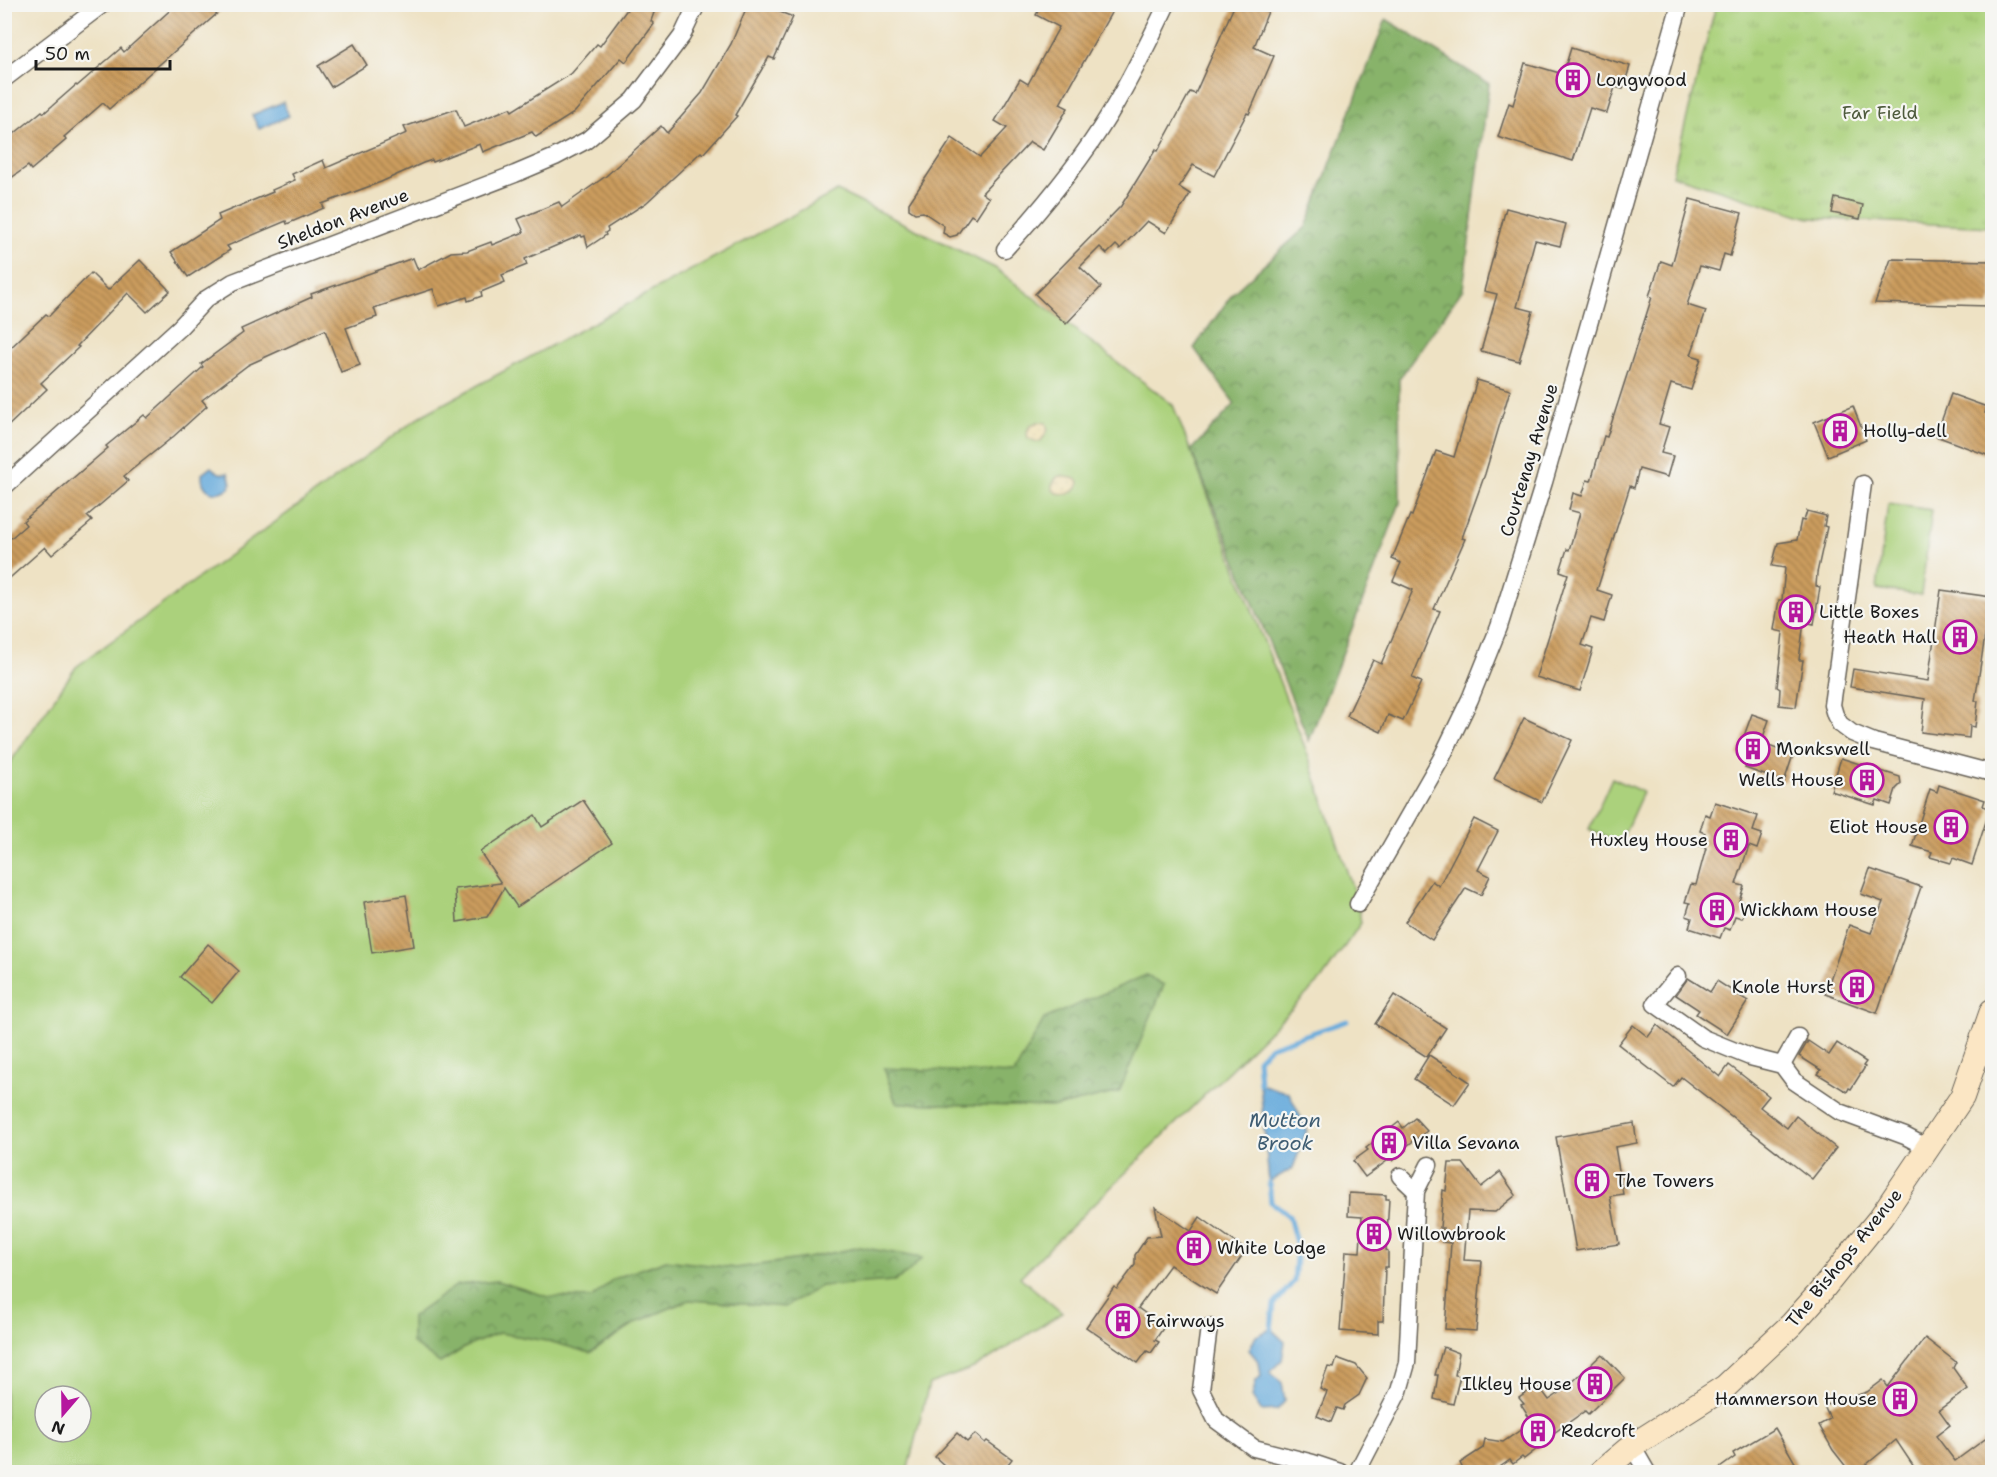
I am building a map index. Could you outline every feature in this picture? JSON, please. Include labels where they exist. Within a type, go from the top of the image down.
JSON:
[{"type":"street","points":[[4,79],[103,4]]},
{"type":"street","name":"Sheldon Avenue","points":[[4,487],[180,327],[206,299],[233,282],[515,174],[587,140],[634,100],[682,36],[697,4]]},
{"type":"street","points":[[1005,249],[1070,172],[1109,116],[1146,49],[1167,4]]},
{"type":"street","name":"Courtenay Avenue","points":[[1358,904],[1441,759],[1470,699],[1499,627],[1544,482],[1680,4]]},
{"type":"street","points":[[1863,484],[1832,705],[1835,716],[1840,724],[1852,732],[1874,742],[1992,774]]},
{"type":"street","points":[[1678,976],[1655,1004],[1703,1038],[1750,1057],[1782,1065],[1794,1081],[1840,1112],[1905,1136],[1928,1148]]},
{"type":"street","name":"The Bishops Avenue","points":[[1601,1473],[1632,1446],[1725,1387],[1817,1296],[1881,1216],[1966,1088],[1992,1011]]},
{"type":"street","points":[[1782,1065],[1798,1037]]},
{"type":"street","points":[[1357,1473],[1399,1391],[1407,1363],[1416,1191],[1430,1165]]},
{"type":"street","points":[[1400,1176],[1416,1191]]},
{"type":"street","points":[[1209,1327],[1201,1390],[1216,1420],[1254,1448],[1313,1462],[1340,1473]]},
{"type":"street","points":[[1632,1446],[1647,1473]]},
{"type":"green space","name":"Far Field","points":[[1716,5],[1992,5],[1992,227],[1809,218],[1672,175]]},
{"type":"green space","points":[[1386,19],[1489,84],[1463,289],[1399,379],[1400,503],[1309,741],[1191,450],[1235,404],[1194,348],[1233,293],[1306,227]]},
{"type":"green space","points":[[837,191],[995,268],[1173,405],[1309,758],[1358,904],[1361,923],[1321,980],[1020,1277],[1062,1313],[976,1367],[929,1384],[907,1472],[5,1472],[5,770],[76,667],[421,416]]},
{"type":"green space","points":[[1888,504],[1932,510],[1921,595],[1877,589]]},
{"type":"green space","points":[[1612,778],[1643,792],[1620,843],[1589,829]]},
{"type":"green space","points":[[1146,975],[1164,985],[1119,1092],[1056,1107],[896,1103],[884,1068],[1014,1074],[1044,1019]]},
{"type":"green space","points":[[860,1247],[922,1258],[906,1274],[894,1281],[821,1286],[785,1307],[689,1300],[637,1322],[590,1353],[552,1342],[499,1333],[466,1347],[440,1363],[412,1343],[412,1317],[457,1285],[497,1281],[549,1297],[592,1298],[613,1279],[666,1260],[736,1268],[807,1258]]},
{"type":"sand","points":[[1038,422],[1046,423],[1048,430],[1041,441],[1037,442],[1028,438],[1027,432]]},
{"type":"sand","points":[[1057,477],[1076,479],[1079,482],[1076,489],[1064,494],[1053,490],[1052,485]]},
{"type":"water","points":[[283,102],[289,116],[259,129],[252,115]]},
{"type":"water","points":[[211,467],[219,473],[228,473],[231,483],[229,488],[219,492],[206,489],[202,474]]},
{"type":"water","name":"Mutton Brook","points":[[1260,1084],[1289,1093],[1307,1130],[1293,1168],[1269,1182]]},
{"type":"water","points":[[1271,1329],[1285,1342],[1282,1360],[1270,1372],[1282,1383],[1285,1401],[1277,1410],[1261,1411],[1252,1397],[1256,1381],[1261,1376],[1259,1362],[1249,1350],[1256,1336]]},
{"type":"building","points":[[177,4],[228,4],[109,109],[103,103],[64,137],[66,140],[31,170],[28,166],[4,183],[4,142],[42,111],[44,113],[121,48],[124,52]]},
{"type":"building","points":[[631,4],[657,4],[651,21],[654,24],[626,62],[621,58],[574,113],[536,137],[532,132],[483,152],[480,144],[433,162],[432,160],[423,163],[381,182],[322,204],[324,208],[287,224],[286,221],[227,246],[230,250],[188,277],[171,252],[220,220],[218,215],[273,192],[272,190],[295,180],[292,174],[323,160],[326,168],[407,133],[404,127],[456,109],[464,127],[510,108],[512,111],[571,74],[597,44],[600,46]]},
{"type":"building","points":[[748,4],[783,4],[780,12],[793,17],[774,59],[769,57],[735,115],[737,116],[703,154],[701,152],[646,203],[607,228],[606,235],[588,247],[585,236],[581,235],[525,259],[527,265],[502,275],[505,282],[481,292],[482,296],[468,301],[467,297],[439,306],[433,289],[374,308],[377,317],[346,328],[360,365],[341,372],[325,330],[248,365],[202,400],[207,406],[124,476],[128,481],[87,516],[92,521],[52,555],[45,547],[4,583],[4,544],[26,525],[23,521],[108,448],[106,446],[144,415],[147,418],[203,367],[201,364],[243,333],[241,329],[312,297],[311,294],[413,258],[418,270],[451,252],[467,251],[491,242],[492,245],[524,232],[518,219],[559,202],[562,207],[606,176],[661,126],[667,133],[702,93],[731,44]]},
{"type":"building","points":[[1042,4],[1116,4],[1060,104],[1068,108],[1043,150],[1030,142],[982,193],[989,198],[976,218],[971,215],[957,235],[950,237],[943,233],[944,226],[923,212],[915,213],[909,209],[909,203],[952,138],[980,157],[1007,128],[995,121],[1020,79],[1028,84],[1059,27],[1036,15]]},
{"type":"building","points":[[1235,4],[1271,4],[1254,47],[1274,56],[1249,114],[1247,113],[1214,176],[1193,165],[1179,187],[1190,194],[1166,233],[1147,221],[1120,249],[1116,245],[1107,254],[1100,247],[1080,267],[1101,287],[1066,324],[1035,294],[1121,206],[1156,149],[1158,151],[1190,92],[1195,94]]},
{"type":"building","points":[[354,44],[367,65],[331,87],[318,66]]},
{"type":"building","points":[[1571,48],[1630,66],[1623,89],[1615,87],[1607,113],[1590,108],[1573,161],[1498,137],[1509,103],[1513,105],[1525,63],[1563,74]]},
{"type":"building","points":[[1835,198],[1863,205],[1860,219],[1832,213]]},
{"type":"building","points":[[1690,199],[1742,213],[1730,256],[1724,254],[1719,271],[1700,266],[1687,305],[1706,311],[1691,355],[1701,358],[1691,390],[1671,384],[1659,424],[1669,427],[1661,453],[1673,456],[1667,477],[1639,469],[1634,488],[1630,486],[1597,590],[1612,595],[1604,622],[1591,618],[1582,645],[1593,649],[1580,691],[1536,677],[1568,574],[1560,571],[1580,513],[1569,510],[1573,493],[1582,496],[1587,480],[1591,481],[1604,436],[1607,437],[1652,297],[1649,296],[1661,261],[1672,265]]},
{"type":"building","points":[[1506,208],[1566,224],[1560,246],[1535,240],[1517,307],[1533,311],[1519,361],[1481,351],[1497,294],[1484,291]]},
{"type":"building","points":[[1891,259],[1992,261],[1992,297],[1989,306],[1875,303]]},
{"type":"building","points":[[140,260],[170,291],[147,312],[128,293],[77,346],[79,347],[41,383],[47,389],[4,430],[4,354],[46,314],[49,316],[91,273],[108,290]]},
{"type":"building","points":[[1477,380],[1510,390],[1485,474],[1462,538],[1465,539],[1434,609],[1440,611],[1412,678],[1421,682],[1403,721],[1388,715],[1381,732],[1347,716],[1373,660],[1381,664],[1413,590],[1393,581],[1401,563],[1392,559],[1410,515],[1412,516],[1436,451],[1454,457]]},
{"type":"building","points":[[1951,394],[1987,407],[1985,413],[1992,416],[1992,457],[1936,436]]},
{"type":"building","name":"Holly-dell","points":[[1853,406],[1866,440],[1828,456],[1814,422]]},
{"type":"building","points":[[1807,511],[1826,516],[1824,526],[1827,527],[1817,573],[1816,586],[1820,587],[1814,624],[1804,622],[1799,660],[1803,660],[1796,707],[1779,705],[1780,689],[1777,687],[1783,632],[1774,630],[1779,600],[1782,600],[1785,568],[1772,566],[1778,543],[1797,540],[1801,520],[1804,521]]},
{"type":"building","name":"Heath Hall","points":[[1941,590],[1991,597],[1975,701],[1978,701],[1975,727],[1970,726],[1969,738],[1921,732],[1925,699],[1850,687],[1853,669],[1928,681]]},
{"type":"building","name":"Monkswell","points":[[1752,714],[1769,720],[1761,743],[1793,755],[1784,782],[1745,768],[1749,760],[1737,755]]},
{"type":"building","points":[[1524,718],[1572,740],[1542,802],[1494,779]]},
{"type":"building","name":"Wells House","points":[[1841,758],[1900,777],[1901,784],[1896,789],[1891,805],[1877,800],[1875,805],[1831,791]]},
{"type":"building","name":"Eliot House","points":[[1939,785],[1985,800],[1983,806],[1990,809],[1972,865],[1953,858],[1951,863],[1930,857],[1932,852],[1912,846],[1930,789],[1937,792]]},
{"type":"building","points":[[583,800],[612,843],[517,907],[504,888],[487,917],[457,922],[455,889],[501,883],[480,852],[535,815],[542,827]]},
{"type":"building","points":[[1715,802],[1758,816],[1753,831],[1762,834],[1757,849],[1749,846],[1736,884],[1744,886],[1739,901],[1747,904],[1742,918],[1735,916],[1730,930],[1724,928],[1720,938],[1689,928],[1692,918],[1686,916],[1690,903],[1685,902],[1691,884],[1696,885],[1706,848],[1700,846],[1705,833],[1700,831],[1705,814],[1710,816]]},
{"type":"building","points":[[1474,819],[1498,831],[1478,870],[1490,876],[1481,895],[1466,888],[1432,940],[1405,922],[1432,881],[1439,886]]},
{"type":"building","points":[[1870,869],[1921,887],[1877,1013],[1825,994],[1849,925],[1871,933],[1883,902],[1861,894]]},
{"type":"building","points":[[406,895],[414,946],[372,953],[364,902]]},
{"type":"building","points":[[208,944],[239,971],[212,1003],[180,977]]},
{"type":"building","points":[[1688,978],[1710,992],[1717,981],[1748,1001],[1727,1034],[1696,1014],[1699,1010],[1676,995]]},
{"type":"building","points":[[1394,995],[1446,1028],[1427,1057],[1375,1024]]},
{"type":"building","points":[[1633,1025],[1648,1037],[1657,1025],[1720,1077],[1729,1065],[1769,1096],[1760,1107],[1787,1128],[1796,1116],[1836,1148],[1812,1179],[1681,1077],[1673,1087],[1618,1044]]},
{"type":"building","points":[[1808,1041],[1829,1055],[1837,1043],[1866,1062],[1851,1089],[1849,1088],[1847,1092],[1818,1074],[1821,1070],[1799,1056]]},
{"type":"building","points":[[1429,1055],[1470,1082],[1454,1105],[1414,1079]]},
{"type":"building","name":"Villa Sevana","points":[[1415,1118],[1427,1131],[1404,1148],[1406,1150],[1393,1161],[1391,1158],[1365,1177],[1353,1161],[1399,1122],[1403,1128]]},
{"type":"building","name":"The Towers","points":[[1634,1123],[1637,1143],[1615,1147],[1623,1194],[1610,1196],[1619,1244],[1576,1251],[1556,1137]]},
{"type":"building","points":[[1449,1163],[1463,1163],[1481,1187],[1500,1172],[1516,1195],[1495,1212],[1468,1211],[1464,1260],[1482,1261],[1476,1331],[1445,1329],[1451,1243],[1442,1242],[1443,1228],[1440,1228],[1443,1190],[1446,1191]]},
{"type":"building","points":[[1349,1193],[1386,1195],[1386,1199],[1389,1199],[1386,1250],[1388,1251],[1388,1267],[1385,1267],[1383,1321],[1378,1321],[1378,1334],[1340,1331],[1346,1251],[1360,1252],[1362,1217],[1348,1216]]},
{"type":"building","points":[[1155,1207],[1191,1231],[1200,1217],[1246,1250],[1216,1294],[1170,1265],[1138,1308],[1164,1327],[1155,1340],[1159,1342],[1151,1353],[1147,1351],[1138,1363],[1086,1327],[1114,1287],[1117,1289],[1135,1265],[1135,1255],[1147,1237],[1161,1236]]},
{"type":"building","name":"Hammerson House","points":[[1925,1338],[1956,1362],[1953,1368],[1968,1389],[1939,1410],[1950,1425],[1936,1436],[1955,1461],[1992,1434],[1992,1473],[1918,1473],[1896,1440],[1856,1473],[1851,1473],[1833,1450],[1819,1425],[1830,1419],[1824,1406],[1867,1392],[1883,1380],[1888,1387]]},
{"type":"building","points":[[1443,1347],[1459,1353],[1455,1375],[1460,1376],[1453,1404],[1434,1399],[1438,1375],[1435,1375]]},
{"type":"building","points":[[1602,1354],[1625,1378],[1588,1414],[1585,1411],[1544,1440],[1546,1442],[1524,1459],[1522,1457],[1513,1464],[1510,1460],[1491,1473],[1465,1473],[1460,1463],[1483,1448],[1485,1439],[1503,1442],[1532,1422],[1519,1398],[1538,1385],[1549,1400],[1564,1390]]},
{"type":"building","points":[[1337,1358],[1356,1365],[1367,1378],[1359,1395],[1345,1405],[1343,1410],[1337,1408],[1331,1422],[1317,1416],[1327,1392],[1320,1389],[1328,1367],[1334,1368]]},
{"type":"building","points":[[1775,1428],[1801,1473],[1713,1473],[1735,1457],[1733,1453]]},
{"type":"building","points":[[957,1433],[967,1442],[975,1434],[985,1443],[987,1441],[1012,1459],[1001,1473],[953,1473],[935,1457]]},
{"type":"waterway","points":[[1260,1084],[1258,1059],[1270,1047],[1347,1021]]},
{"type":"waterway","name":"Mutton Brook","points":[[1269,1182],[1271,1202],[1289,1216],[1297,1247],[1294,1281],[1274,1305],[1271,1329]]},
{"type":"place","name":"Longwood","points":[[1573,80]]},
{"type":"place","name":"Holly-dell","points":[[1840,431]]},
{"type":"place","name":"Little Boxes","points":[[1796,612]]},
{"type":"place","name":"Heath Hall","points":[[1960,637]]},
{"type":"place","name":"Monkswell","points":[[1753,749]]},
{"type":"place","name":"Wells House","points":[[1867,780]]},
{"type":"place","name":"Eliot House","points":[[1951,827]]},
{"type":"place","name":"Huxley House","points":[[1731,840]]},
{"type":"place","name":"Wickham House","points":[[1717,910]]},
{"type":"place","name":"Knole Hurst","points":[[1857,987]]},
{"type":"place","name":"Villa Sevana","points":[[1389,1143]]},
{"type":"place","name":"The Towers","points":[[1592,1181]]},
{"type":"place","name":"Willowbrook","points":[[1374,1234]]},
{"type":"place","name":"White Lodge","points":[[1194,1248]]},
{"type":"place","name":"Fairways","points":[[1123,1321]]},
{"type":"place","name":"Ilkley House","points":[[1595,1384]]},
{"type":"place","name":"Hammerson House","points":[[1900,1399]]},
{"type":"place","name":"Redcroft","points":[[1538,1431]]}]
